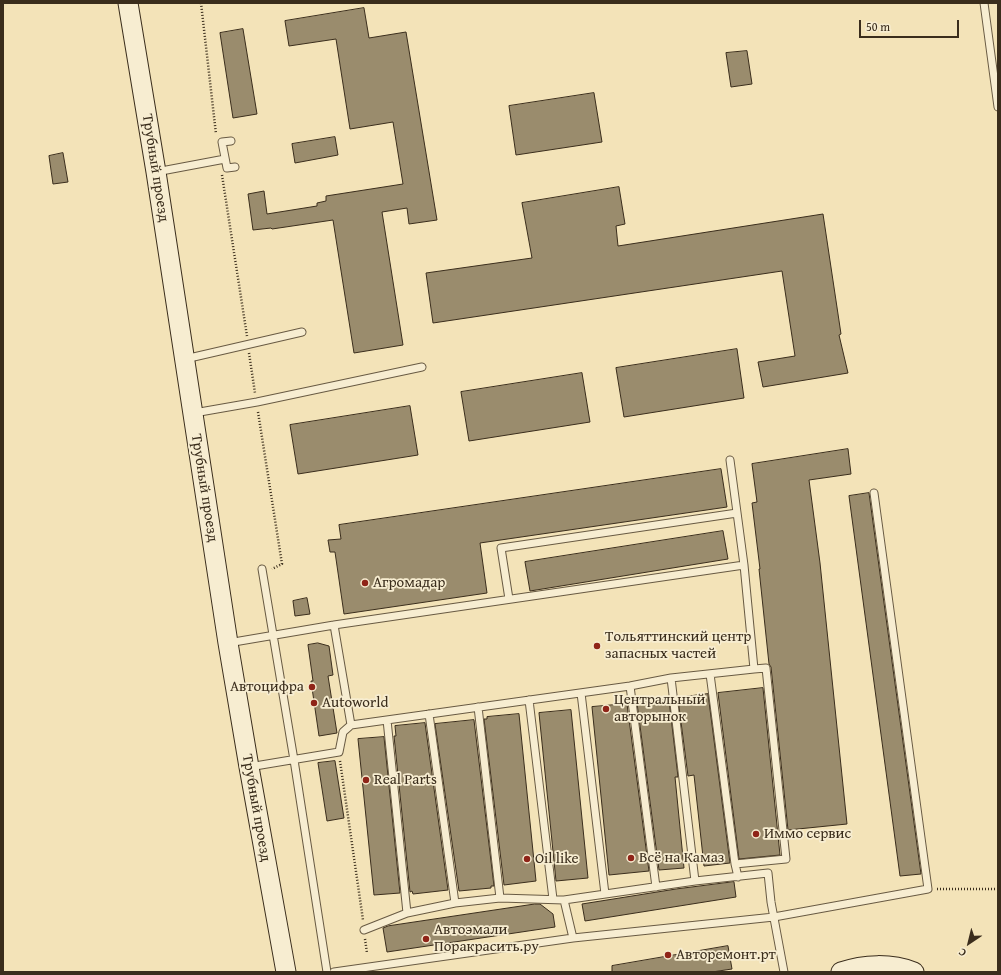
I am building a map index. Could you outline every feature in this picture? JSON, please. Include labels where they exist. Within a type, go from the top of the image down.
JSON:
[{"type":"street","name":"Трубный проезд","points":[[128,3],[156,172],[228,643],[286,972]]},
{"type":"street","points":[[841,972],[848,969],[879,965],[903,968],[914,972]]},
{"type":"lane","points":[[984,3],[998,107]]},
{"type":"lane","points":[[231,141],[222,142],[222,159],[227,168],[235,167]]},
{"type":"lane","points":[[156,172],[222,159]]},
{"type":"lane","points":[[184,359],[302,332]]},
{"type":"lane","points":[[193,413],[257,402],[422,367]]},
{"type":"lane","points":[[730,460],[744,565],[754,669]]},
{"type":"lane","points":[[334,972],[573,938],[774,917],[928,888],[874,493]]},
{"type":"lane","points":[[509,599],[502,548],[737,513]]},
{"type":"lane","points":[[228,643],[334,625],[744,565]]},
{"type":"lane","points":[[263,572],[327,972]]},
{"type":"lane","points":[[334,625],[350,725]]},
{"type":"lane","points":[[249,768],[339,752],[343,732],[350,725],[630,686],[671,678],[766,668],[786,859],[735,864]]},
{"type":"lane","points":[[710,674],[738,877]]},
{"type":"lane","points":[[671,678],[695,881]]},
{"type":"lane","points":[[630,686],[656,887]]},
{"type":"lane","points":[[581,693],[605,894]]},
{"type":"lane","points":[[529,700],[553,899]]},
{"type":"lane","points":[[478,707],[500,898]]},
{"type":"lane","points":[[429,714],[455,903]]},
{"type":"lane","points":[[387,720],[407,914]]},
{"type":"lane","points":[[364,930],[407,914],[455,903],[500,898],[564,900],[695,881],[768,873],[770,902],[784,972]]},
{"type":"lane","points":[[564,900],[573,938]]},
{"type":"path","points":[[201,3],[216,136]]},
{"type":"path","points":[[222,159],[248,344],[282,564],[263,572]]},
{"type":"path","points":[[339,752],[367,953]]},
{"type":"path","points":[[928,888],[998,889]]},
{"type":"building","points":[[364,8],[369,38],[406,32],[437,220],[409,224],[407,208],[382,212],[403,345],[354,353],[333,220],[272,229],[253,230],[248,194],[264,191],[267,214],[317,206],[317,203],[326,201],[326,196],[403,184],[393,122],[350,129],[336,39],[289,46],[285,21]]},
{"type":"building","points":[[243,29],[257,114],[233,118],[220,33]]},
{"type":"building","points":[[747,51],[752,84],[731,87],[726,53]]},
{"type":"building","points":[[594,93],[602,142],[516,155],[509,106]]},
{"type":"building","points":[[335,137],[338,155],[295,163],[292,144]]},
{"type":"building","points":[[63,153],[68,182],[53,184],[49,156]]},
{"type":"building","points":[[619,187],[625,224],[616,226],[618,246],[823,214],[841,334],[839,335],[848,373],[763,387],[758,362],[795,356],[782,271],[433,323],[426,273],[532,258],[522,203]]},
{"type":"building","points":[[737,349],[744,398],[624,417],[616,368]]},
{"type":"building","points":[[582,373],[590,422],[469,441],[461,392]]},
{"type":"building","points":[[410,406],[418,455],[298,474],[290,425]]},
{"type":"building","points":[[848,449],[851,474],[809,480],[820,563],[847,824],[788,830],[752,503],[757,502],[752,464]]},
{"type":"building","points":[[721,469],[727,507],[480,543],[487,593],[344,614],[335,552],[330,552],[328,540],[341,539],[339,525]]},
{"type":"building","points":[[869,493],[921,874],[900,876],[849,496]]},
{"type":"building","points":[[723,531],[728,559],[530,591],[525,562]]},
{"type":"building","points":[[307,598],[310,614],[295,616],[293,601]]},
{"type":"building","points":[[318,643],[329,646],[333,675],[328,676],[337,733],[319,736],[311,681],[313,681],[308,645]]},
{"type":"building","points":[[763,688],[780,855],[739,859],[718,693]]},
{"type":"building","points":[[708,694],[730,863],[704,866],[694,775],[688,776],[678,699]]},
{"type":"building","points":[[669,700],[678,777],[675,777],[684,868],[659,870],[637,703]]},
{"type":"building","points":[[627,704],[649,871],[609,875],[592,707]]},
{"type":"building","points":[[571,710],[588,878],[556,881],[539,713]]},
{"type":"building","points":[[519,714],[536,881],[504,885],[484,719],[487,719],[487,717]]},
{"type":"building","points":[[474,720],[494,886],[491,886],[491,888],[459,891],[435,724]]},
{"type":"building","points":[[425,723],[448,890],[413,894],[412,891],[410,892],[394,736],[396,736],[395,726]]},
{"type":"building","points":[[384,737],[400,893],[374,895],[358,739]]},
{"type":"building","points":[[335,761],[344,818],[327,821],[318,763]]},
{"type":"building","points":[[734,882],[736,897],[585,921],[582,904],[676,889]]},
{"type":"building","points":[[540,904],[553,914],[555,927],[387,952],[383,928],[388,926]]},
{"type":"building","points":[[728,946],[732,969],[712,972],[612,972],[612,966]]},
{"type":"place","name":"Агромадар","points":[[365,583]]},
{"type":"place","name":"Тольяттинский центр запасных частей","points":[[597,646]]},
{"type":"place","name":"Автоцифра","points":[[312,687]]},
{"type":"place","name":"Autoworld","points":[[314,703]]},
{"type":"place","name":"Центральный авторынок","points":[[606,709]]},
{"type":"place","name":"Real Parts","points":[[366,780]]},
{"type":"place","name":"Иммо сервис","points":[[756,834]]},
{"type":"place","name":"Всё на Камаз","points":[[631,858]]},
{"type":"place","name":"Oil like","points":[[527,859]]},
{"type":"place","name":"Автоэмали Поракрасить.ру","points":[[426,939]]},
{"type":"place","name":"Авторемонт.рт","points":[[668,955]]}]
